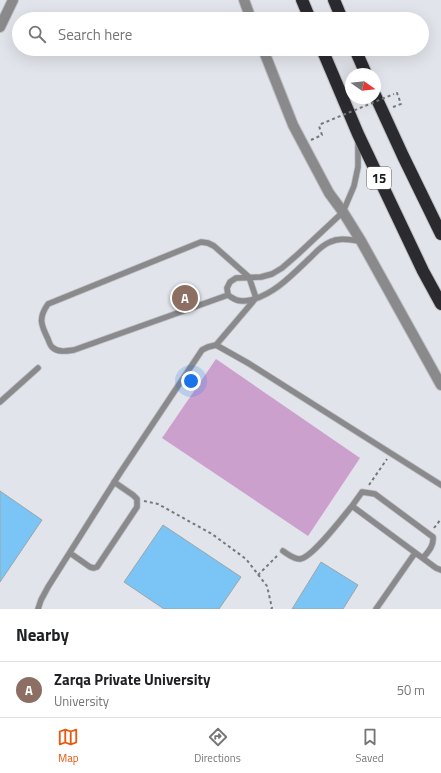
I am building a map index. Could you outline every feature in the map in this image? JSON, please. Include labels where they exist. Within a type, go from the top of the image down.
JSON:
[{"type":"highway","points":[[302,0],[307,12]]},
{"type":"highway","points":[[334,0],[339,12]]},
{"type":"highway","name":"15","points":[[325,56],[358,134],[423,271],[441,304]]},
{"type":"highway","points":[[358,56],[363,68]]},
{"type":"highway","name":"15","points":[[379,104],[441,234]]},
{"type":"street","points":[[0,26],[13,0]]},
{"type":"street","points":[[244,0],[248,12]]},
{"type":"street","points":[[266,56],[293,125],[329,193],[343,212],[360,241],[441,385]]},
{"type":"lane","points":[[358,134],[358,167],[354,186],[343,212],[297,256],[282,268],[272,274],[261,277],[236,278],[230,282],[227,288],[228,295],[234,300],[245,301],[271,292],[329,242],[341,239],[360,241]]},
{"type":"lane","points":[[228,295],[74,350],[63,352],[52,347],[41,326],[44,310],[48,304],[201,242],[208,242],[214,246],[249,277],[256,298]]},
{"type":"lane","points":[[38,609],[48,587],[114,482],[202,350],[216,345],[256,298]]},
{"type":"lane","points":[[216,345],[248,363],[441,485]]},
{"type":"lane","points":[[0,402],[38,368]]},
{"type":"lane","points":[[70,553],[90,567],[97,567],[137,507],[137,499],[134,495],[114,482]]},
{"type":"lane","points":[[283,551],[294,558],[304,558],[328,535],[362,492],[375,494],[433,537],[432,547],[423,558]]},
{"type":"lane","points":[[352,506],[415,553],[441,570]]},
{"type":"lane","points":[[376,609],[415,553]]},
{"type":"path","points":[[322,135],[318,126],[321,124],[396,93],[401,104]]},
{"type":"path","points":[[369,493],[369,484],[391,453]]},
{"type":"path","points":[[137,499],[158,504],[212,534],[246,558],[267,586],[271,609]]},
{"type":"path","points":[[429,535],[441,520]]},
{"type":"path","points":[[258,575],[283,551]]},
{"type":"shaded area","points":[[216,359],[360,458],[308,536],[162,438]]},
{"type":"building","points":[[0,491],[42,520],[0,582]]},
{"type":"building","points":[[163,525],[241,577],[219,609],[164,609],[124,582]]},
{"type":"building","points":[[321,562],[358,585],[343,609],[292,609]]},
{"type":"place","name":"Zarqa Private University","points":[[185,298]]}]
